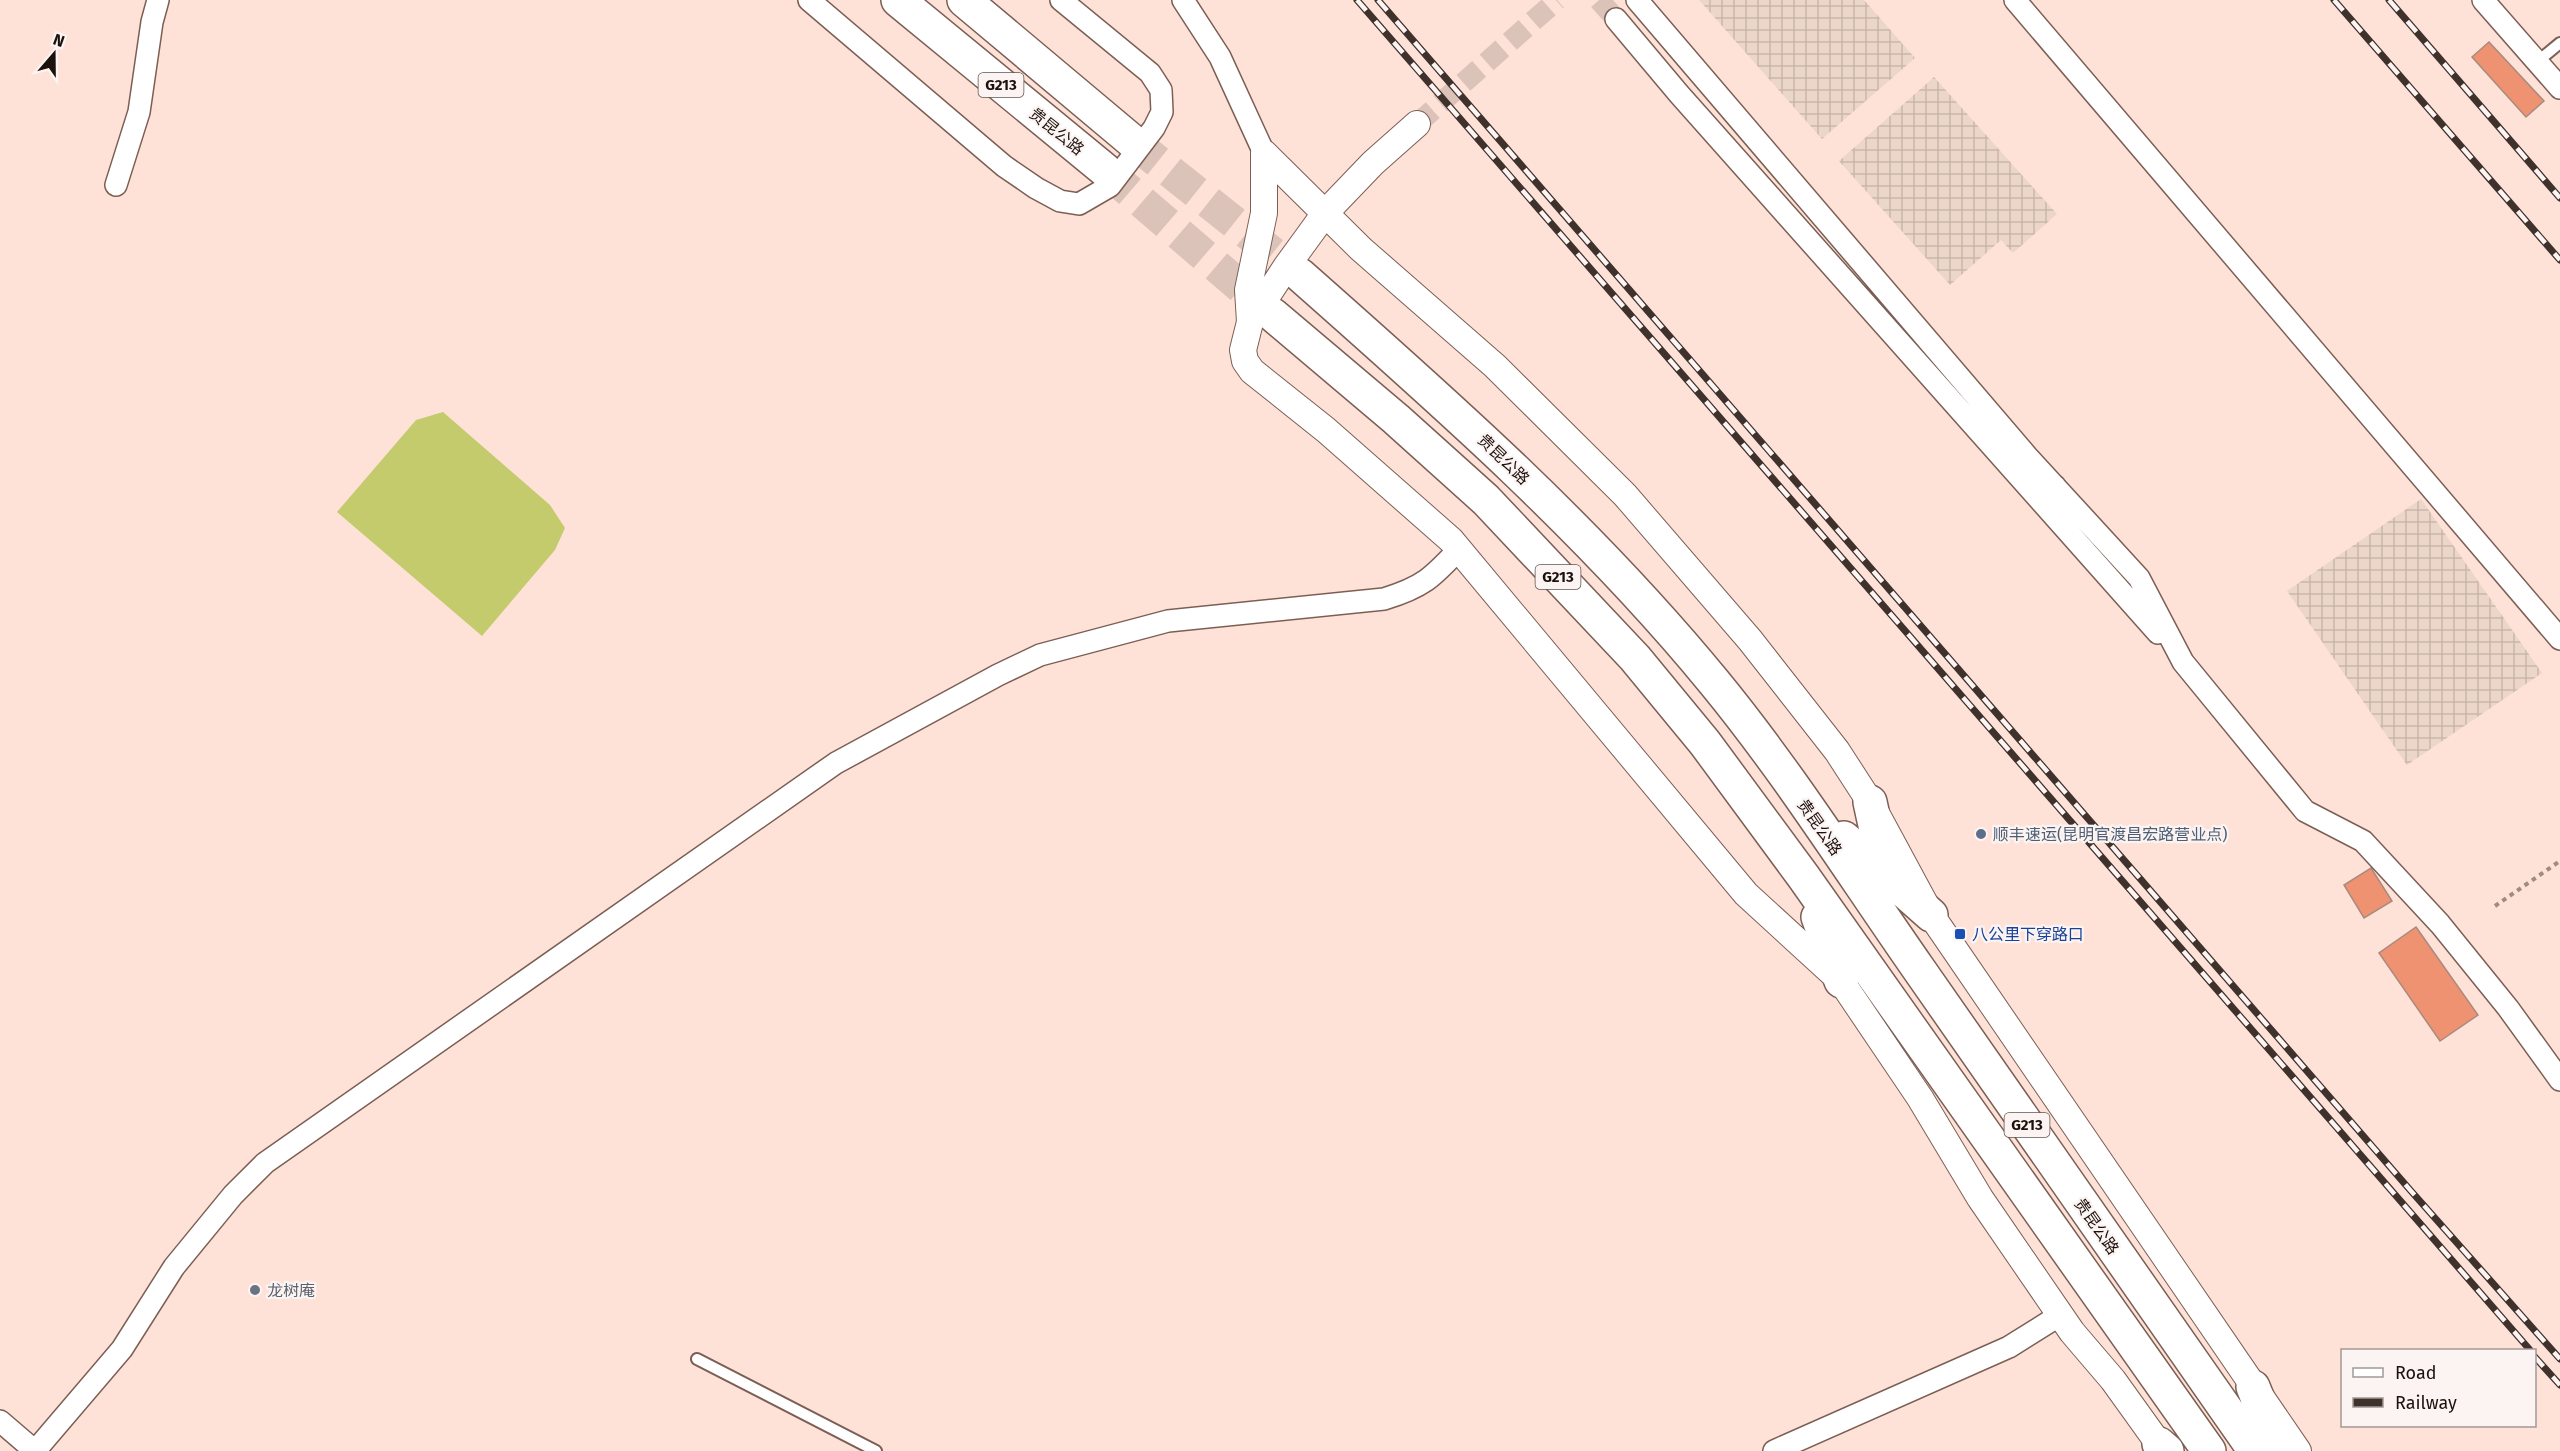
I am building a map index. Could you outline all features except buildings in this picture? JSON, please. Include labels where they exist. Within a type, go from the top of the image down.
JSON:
[{"type":"highway","name":"贵昆公路","points":[[898,0],[1105,170]]},
{"type":"highway","name":"G213","points":[[964,0],[1132,141]]},
{"type":"highway","name":"贵昆公路","points":[[1300,275],[1427,386],[1515,469],[1590,544],[1714,682],[1801,799],[2255,1451]]},
{"type":"highway","name":"G213","points":[[1262,318],[1396,419],[1486,500],[1635,658],[1705,743],[1803,876],[2195,1438],[2209,1451]]},
{"type":"highway","points":[[1801,799],[1931,915]]},
{"type":"highway","points":[[1870,802],[1886,876],[1907,952]]},
{"type":"highway","points":[[1803,876],[1841,981]]},
{"type":"highway","points":[[2253,1387],[2287,1450]]},
{"type":"highway","points":[[2223,1406],[2287,1450]]},
{"type":"street","points":[[116,185],[139,112],[152,22],[158,0]]},
{"type":"street","points":[[809,0],[1004,166],[1060,201],[1080,204],[1110,186],[1154,128],[1162,112],[1161,90],[1150,73],[1061,0]]},
{"type":"street","points":[[1183,0],[1220,57],[1264,153],[1361,249],[1495,366],[1625,495],[1758,649],[1838,750],[1870,802],[1931,915],[2253,1387]]},
{"type":"street","points":[[1637,0],[2047,493]]},
{"type":"street","points":[[2015,0],[2560,639]]},
{"type":"street","points":[[2483,0],[2560,88]]},
{"type":"street","points":[[1616,19],[1679,94],[2047,493],[2139,578],[2182,660],[2305,811],[2363,841],[2440,924],[2508,1008],[2560,1080]]},
{"type":"street","points":[[1417,124],[1372,163],[1326,212],[1286,267],[1262,318],[1243,350],[1245,361],[1252,371],[1326,430],[1459,549],[1746,894],[1841,981],[1920,1098],[1980,1198],[2060,1315],[2114,1380],[2163,1449]]},
{"type":"street","points":[[1262,318],[1248,290],[1264,213],[1264,153]]},
{"type":"street","points":[[0,1421],[34,1451],[122,1349],[174,1267],[233,1196],[266,1162],[836,763],[998,675],[1040,655],[1168,621],[1384,599],[1414,589],[1432,578],[1459,549]]},
{"type":"street","points":[[1774,1451],[2009,1347],[2060,1315]]},
{"type":"lane","points":[[2537,62],[2560,43]]},
{"type":"lane","points":[[697,1359],[876,1451]]},
{"type":"path","points":[[2495,906],[2560,861]]},
{"type":"shaded area","points":[[1699,0],[1864,0],[1915,58],[1822,139]]},
{"type":"shaded area","points":[[1934,77],[2057,214],[2013,253],[2001,240],[1950,285],[1839,161]]},
{"type":"shaded area","points":[[2421,499],[2542,673],[2407,765],[2287,591]]},
{"type":"green space","points":[[443,412],[550,505],[565,528],[555,550],[482,636],[337,512],[416,420]]},
{"type":"tunnel","points":[[1417,124],[1557,0]]},
{"type":"tunnel","points":[[1599,0],[1616,19]]},
{"type":"tunnel","points":[[1132,141],[1300,275]]},
{"type":"tunnel","points":[[1105,170],[1270,312]]},
{"type":"railway","points":[[1357,0],[2529,1349]]},
{"type":"railway","points":[[1378,0],[2411,1191],[2560,1359]]},
{"type":"railway","points":[[2334,0],[2560,260]]},
{"type":"railway","points":[[2389,0],[2560,198]]},
{"type":"railway","points":[[2536,1358],[2560,1385]]},
{"type":"place","name":"顺丰速运(昆明官渡昌宏路营业点)","points":[[1981,834]]},
{"type":"place","name":"八公里下穿路口","points":[[1960,934]]},
{"type":"place","name":"龙树庵","points":[[255,1290]]}]
